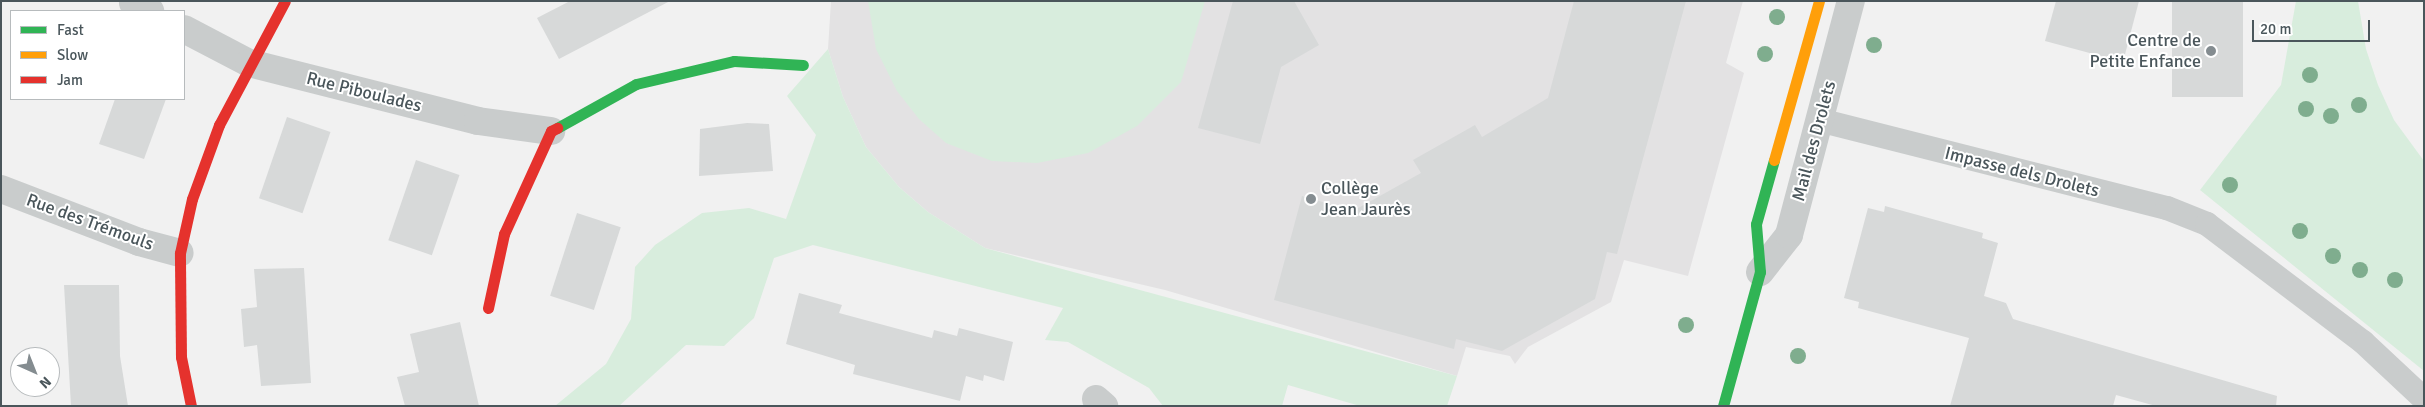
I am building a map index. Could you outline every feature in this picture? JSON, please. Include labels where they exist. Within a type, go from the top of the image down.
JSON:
[{"type":"street","points":[[191,406],[181,357],[180,253],[206,162],[249,63],[285,1]]},
{"type":"street","name":"Mail des Drolets","points":[[1724,406],[1760,272],[1756,224],[1819,1]]},
{"type":"street","name":"Mail des Drolets","points":[[1760,272],[1789,235],[1851,1]]},
{"type":"street","name":"Rue Piboulades","points":[[185,30],[249,63],[478,121],[551,130]]},
{"type":"street","points":[[488,308],[504,234],[551,130],[636,84],[734,61],[803,65]]},
{"type":"street","points":[[1788,114],[1819,120]]},
{"type":"street","name":"Rue des Trémouls","points":[[1,188],[139,242],[180,253]]},
{"type":"lane","name":"Impasse dels Drolets","points":[[1819,120],[2167,208],[2221,232],[2363,342],[2424,399]]},
{"type":"shaded area","name":"Collège Jean Jaurès","points":[[831,1],[1743,1],[1726,63],[1744,73],[1688,276],[1624,260],[1611,302],[1528,347],[1515,364],[1510,356],[1466,347],[1457,376],[1165,290],[985,248],[928,212],[899,187],[866,147],[843,97],[828,49]]},
{"type":"green space","points":[[868,1],[1205,1],[1181,82],[1137,126],[1088,153],[1037,163],[992,161],[946,143],[919,119],[897,91],[876,49]]},
{"type":"green space","points":[[2296,1],[2358,1],[2366,49],[2378,85],[2394,120],[2424,161],[2424,371],[2200,190],[2281,85]]},
{"type":"green space","points":[[828,49],[843,97],[866,147],[899,187],[928,212],[985,248],[1457,376],[1447,406],[1360,406],[1288,385],[1282,406],[1163,406],[1149,388],[1068,342],[1045,340],[1063,308],[813,245],[774,258],[754,318],[724,346],[686,345],[619,406],[555,406],[606,364],[631,319],[635,267],[655,245],[702,213],[749,208],[786,219],[816,135],[787,96]]},
{"type":"building","points":[[570,1],[670,1],[559,59],[537,18]]},
{"type":"building","points":[[1233,1],[1294,1],[1319,45],[1281,67],[1260,144],[1198,128]]},
{"type":"building","points":[[1574,1],[1686,1],[1617,254],[1607,252],[1595,299],[1502,351],[1456,339],[1454,349],[1274,300],[1302,196],[1353,211],[1421,173],[1413,160],[1475,125],[1482,137],[1548,98]]},
{"type":"building","name":"Centre de Petite Enfance","points":[[2056,1],[2139,1],[2123,62],[2045,41]]},
{"type":"building","name":"Centre de Petite Enfance","points":[[2172,1],[2243,1],[2243,97],[2172,97]]},
{"type":"building","points":[[115,100],[166,100],[144,159],[99,144]]},
{"type":"building","points":[[287,117],[330,132],[302,213],[259,198]]},
{"type":"building","points":[[747,123],[769,124],[773,171],[699,176],[700,129]]},
{"type":"building","points":[[416,160],[459,175],[432,255],[388,240]]},
{"type":"building","points":[[1885,206],[1983,233],[1982,238],[1998,243],[1984,296],[2006,303],[2013,319],[2277,396],[2276,406],[2156,406],[2116,395],[2113,406],[1950,406],[1969,338],[1858,308],[1859,302],[1844,298],[1868,208],[1884,212]]},
{"type":"building","points":[[577,213],[621,227],[594,310],[550,296]]},
{"type":"building","points":[[304,268],[311,383],[261,386],[257,345],[244,347],[241,309],[257,307],[254,269]]},
{"type":"building","points":[[64,285],[119,285],[120,356],[128,406],[71,406]]},
{"type":"building","points":[[799,293],[842,305],[839,313],[932,338],[934,330],[957,336],[959,328],[1013,342],[1004,381],[984,375],[983,381],[966,376],[960,401],[853,374],[855,365],[786,344]]},
{"type":"building","points":[[460,322],[479,406],[405,406],[397,377],[419,372],[410,334]]},
{"type":"traffic: fast","points":[[557,128],[636,84],[734,61],[803,65]]},
{"type":"traffic: fast","points":[[1723,406],[1760,272],[1756,224],[1774,160]]},
{"type":"traffic: slow","points":[[1774,160],[1819,1]]},
{"type":"traffic: jam","points":[[191,406],[181,357],[180,253],[192,199],[219,125],[285,1]]},
{"type":"traffic: jam","points":[[488,308],[504,234],[551,131],[557,128]]},
{"type":"place","name":"Centre de Petite Enfance","points":[[2211,51]]},
{"type":"place","name":"Collège Jean Jaurès","points":[[1311,199]]}]
